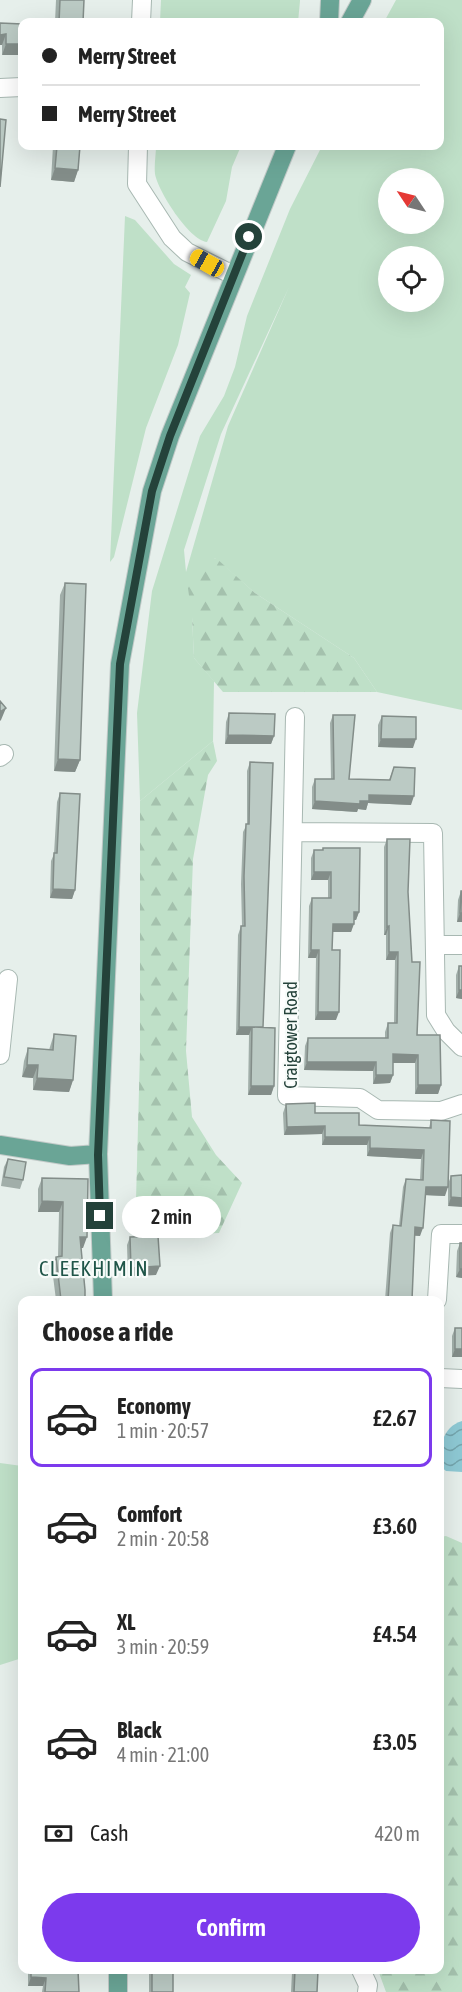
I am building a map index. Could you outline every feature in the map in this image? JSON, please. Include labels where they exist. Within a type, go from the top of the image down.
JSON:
[{"type":"main road","points":[[328,18],[330,0]]},
{"type":"main road","points":[[352,18],[362,0]]},
{"type":"main road","points":[[103,1296],[98,1155],[120,664],[152,491],[170,436],[285,150]]},
{"type":"main road","points":[[0,1144],[70,1156],[98,1155]]},
{"type":"main road","points":[[118,1974],[118,1992]]},
{"type":"street","points":[[141,18],[142,0]]},
{"type":"street","points":[[0,88],[18,87]]},
{"type":"street","points":[[138,150],[137,184],[172,238],[187,252],[233,275]]},
{"type":"street","name":"Craigtower Road","points":[[295,717],[287,1096],[360,1098],[378,1110],[441,1111],[462,1104]]},
{"type":"street","points":[[293,832],[433,833],[436,1015],[446,1031],[462,1047]]},
{"type":"street","points":[[436,945],[462,945]]},
{"type":"street","points":[[0,1055],[8,979]]},
{"type":"street","points":[[437,1296],[441,1234],[462,1234]]},
{"type":"street","points":[[444,1378],[462,1379]]},
{"type":"street","points":[[363,1974],[368,1985],[367,1992]]},
{"type":"green space","points":[[161,0],[300,0],[298,18],[160,18]]},
{"type":"green space","points":[[396,0],[462,0],[462,710],[377,692],[354,658],[255,593],[215,558],[192,617],[194,658],[214,681],[213,741],[140,801],[137,713],[152,591],[200,436],[224,396],[235,367],[247,316],[290,209],[320,150],[444,150],[444,18],[386,18]],"holes":[[[289,287],[228,426],[186,572],[184,550],[221,434]]]},
{"type":"green space","points":[[156,150],[239,150],[232,167],[226,201],[207,242],[192,233],[175,214],[157,182]]},
{"type":"green space","points":[[125,216],[135,220],[174,264],[191,275],[185,287],[190,293],[178,345],[146,428],[114,557],[110,562]]},
{"type":"green space","points":[[216,558],[255,593],[354,658],[377,692],[223,692],[194,658],[192,617],[186,574]]},
{"type":"green space","points":[[213,741],[217,761],[208,775],[193,859],[186,1051],[192,1117],[216,1155],[242,1183],[219,1233],[135,1237],[140,1052],[140,801]]},
{"type":"green space","points":[[0,1463],[18,1465],[18,1659],[0,1665]]},
{"type":"green space","points":[[444,1536],[462,1543],[462,1992],[386,1992],[379,1974],[444,1974]]},
{"type":"water","points":[[462,1421],[462,1472],[444,1469],[444,1437],[455,1424]]},
{"type":"building","points":[[60,0],[84,0],[83,18],[59,18]]},
{"type":"building","points":[[0,23],[18,24],[18,44],[6,44],[6,34],[0,35]]},
{"type":"building","points":[[0,119],[6,120],[0,187]]},
{"type":"building","points":[[57,150],[80,150],[78,170],[55,168]]},
{"type":"building","points":[[65,583],[86,584],[80,760],[58,759]]},
{"type":"building","points":[[0,701],[6,708],[0,712]]},
{"type":"building","points":[[229,713],[275,714],[274,736],[228,735]]},
{"type":"building","points":[[333,715],[355,715],[349,779],[390,780],[394,767],[415,768],[414,796],[369,795],[369,801],[360,801],[360,804],[315,801],[315,779],[334,779]]},
{"type":"building","points":[[382,716],[416,717],[416,739],[381,739]]},
{"type":"building","points":[[250,762],[273,763],[263,1027],[239,1027],[241,926],[245,926],[244,876],[246,824],[249,824]]},
{"type":"building","points":[[60,793],[80,794],[75,890],[53,889]]},
{"type":"building","points":[[387,839],[410,839],[408,892],[412,962],[420,962],[417,1035],[440,1035],[441,1085],[418,1085],[418,1055],[393,1054],[393,1075],[376,1075],[376,1062],[307,1062],[308,1038],[388,1038],[388,1023],[397,1023],[398,952],[389,952]]},
{"type":"building","points":[[323,848],[360,848],[359,912],[354,912],[354,924],[333,924],[332,950],[340,950],[339,1012],[318,1012],[319,950],[311,950],[312,898],[331,898],[331,872],[314,872],[314,850],[323,850]]},
{"type":"building","points":[[461,891],[462,913],[460,913]]},
{"type":"building","points":[[459,966],[462,966],[462,990],[459,990]]},
{"type":"building","points":[[252,1027],[275,1028],[274,1086],[251,1086]]},
{"type":"building","points":[[54,1034],[76,1036],[73,1080],[37,1078],[38,1065],[27,1065],[28,1048],[53,1050]]},
{"type":"building","points":[[315,1103],[315,1113],[359,1113],[359,1125],[431,1128],[431,1120],[450,1121],[448,1187],[426,1187],[423,1228],[415,1227],[412,1296],[388,1296],[393,1225],[401,1226],[406,1179],[423,1180],[424,1150],[370,1148],[370,1137],[325,1137],[325,1126],[287,1127],[286,1104]]},
{"type":"building","points":[[8,1159],[26,1162],[23,1180],[4,1177]]},
{"type":"building","points":[[462,1175],[462,1198],[451,1197],[451,1176]]},
{"type":"building","points":[[42,1178],[88,1179],[87,1237],[80,1237],[85,1296],[61,1296],[56,1257],[62,1256],[63,1202],[42,1201]]},
{"type":"building","points":[[158,1236],[160,1266],[131,1268],[130,1237]]},
{"type":"building","points":[[460,1243],[462,1243],[462,1269],[460,1269]]},
{"type":"building","points":[[455,1328],[462,1328],[462,1349],[455,1349]]},
{"type":"building","points":[[31,1974],[78,1974],[79,1992],[45,1992],[46,1978],[31,1977]]},
{"type":"building","points":[[152,1974],[173,1974],[173,1992],[152,1992]]},
{"type":"building","points":[[295,1974],[318,1974],[317,1992],[294,1992]]},
{"type":"district","name":"CLEEKHIMIN","points":[[94,1268]]},
{"type":"route","points":[[100,1216],[98,1155],[117,690],[120,664],[152,491],[170,436],[249,237]]}]
